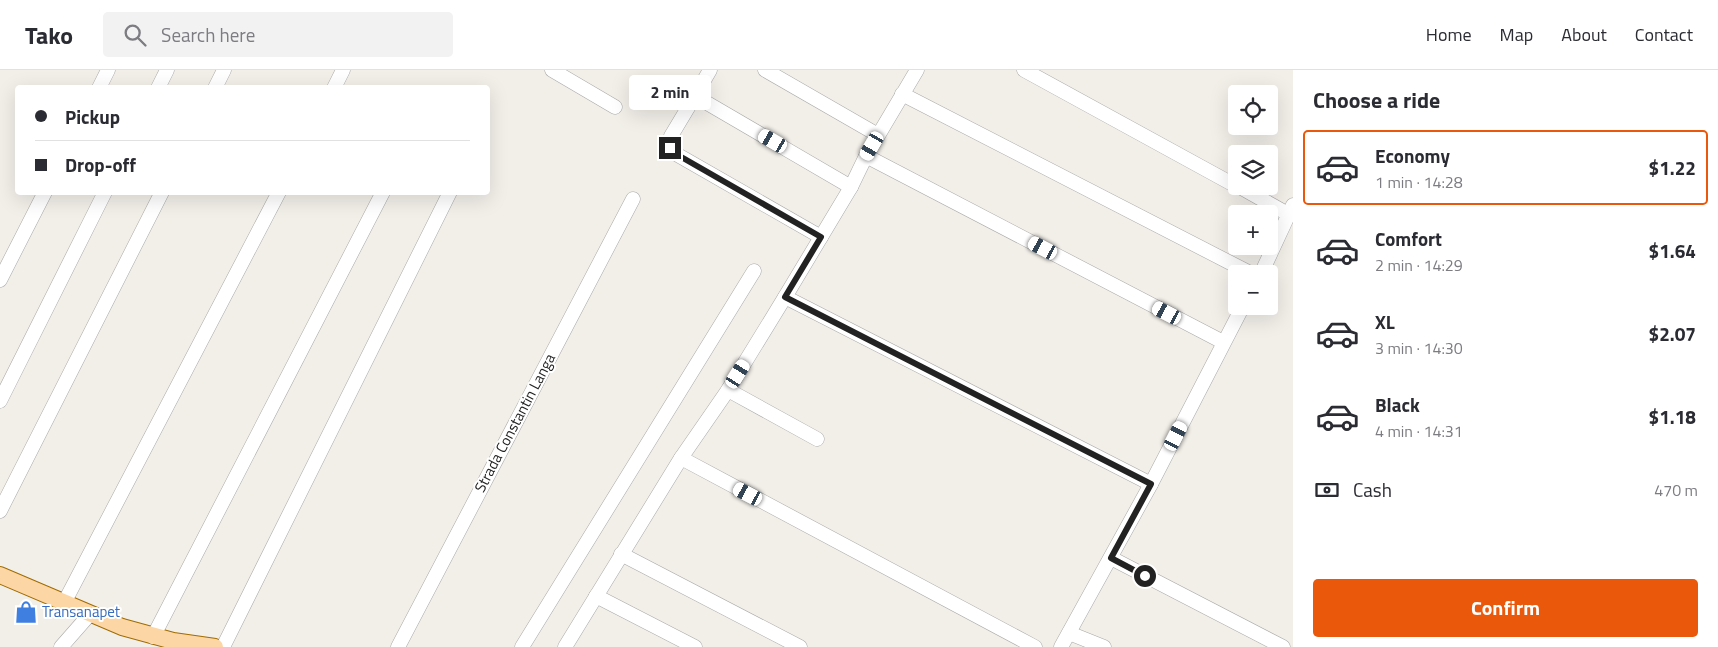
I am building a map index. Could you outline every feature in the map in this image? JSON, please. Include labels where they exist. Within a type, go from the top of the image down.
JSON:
[{"type":"main road","points":[[0,575],[90,614],[153,636],[215,647]]},
{"type":"street","points":[[100,85],[108,70]]},
{"type":"street","points":[[160,85],[167,70]]},
{"type":"street","points":[[216,85],[224,70]]},
{"type":"street","points":[[336,85],[344,70]]},
{"type":"street","points":[[552,70],[615,107]]},
{"type":"street","points":[[710,70],[671,136],[668,143],[670,148],[676,154],[821,237]]},
{"type":"street","points":[[765,70],[878,135]]},
{"type":"street","points":[[565,647],[681,458],[728,390],[785,297],[851,187],[866,156],[917,70]]},
{"type":"street","points":[[1024,70],[1228,181]]},
{"type":"street","points":[[902,94],[1234,265]]},
{"type":"street","points":[[695,96],[851,187]]},
{"type":"street","points":[[866,156],[1223,342]]},
{"type":"street","points":[[0,280],[43,195]]},
{"type":"street","points":[[0,401],[103,195]]},
{"type":"street","points":[[0,511],[160,195]]},
{"type":"street","points":[[64,603],[277,195]]},
{"type":"street","points":[[153,636],[381,195]]},
{"type":"street","points":[[222,647],[448,195]]},
{"type":"street","points":[[1258,195],[1291,209],[1265,265]]},
{"type":"street","name":"Strada Constantin Langa","points":[[398,647],[633,199]]},
{"type":"street","points":[[522,647],[754,271]]},
{"type":"street","points":[[785,297],[1151,484]]},
{"type":"street","points":[[1061,647],[1151,484],[1238,315]]},
{"type":"street","points":[[728,390],[816,439]]},
{"type":"street","points":[[681,458],[1036,647]]},
{"type":"street","points":[[621,554],[800,647]]},
{"type":"street","points":[[1111,558],[1282,647]]},
{"type":"street","points":[[596,596],[694,647]]},
{"type":"street","points":[[61,647],[90,614]]},
{"type":"street","points":[[1069,633],[1104,647]]},
{"type":"place","name":"Transanapet","points":[[26,612]]},
{"type":"route","points":[[670,148],[676,154],[821,237],[785,297],[1151,484],[1111,558],[1145,576]]}]
